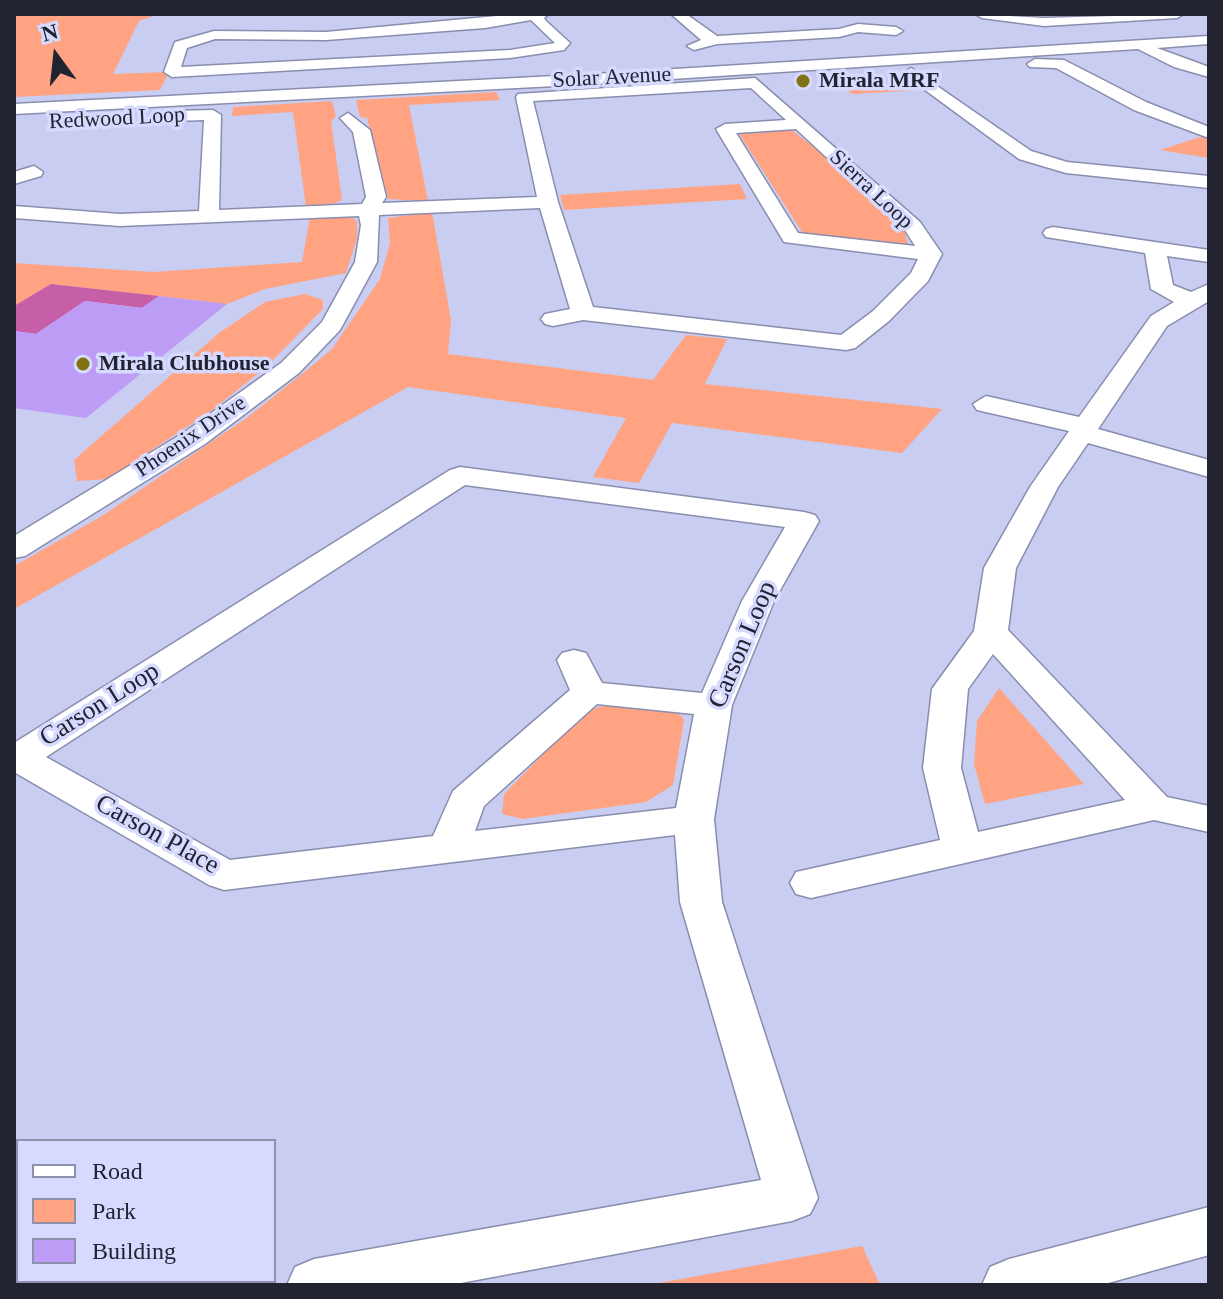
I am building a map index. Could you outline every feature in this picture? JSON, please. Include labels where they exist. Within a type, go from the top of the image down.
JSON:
[{"type":"street","points":[[537,14],[563,43],[559,47],[510,54],[172,72],[180,45],[190,39],[225,35],[326,36],[403,31],[537,14]]},
{"type":"street","points":[[678,14],[707,38],[717,40]]},
{"type":"street","points":[[982,14],[1018,21],[1177,14]]},
{"type":"street","points":[[835,18],[858,28],[896,31]]},
{"type":"street","points":[[694,46],[717,40],[839,33],[858,28]]},
{"type":"street","points":[[173,31],[190,39]]},
{"type":"street","name":"Solar Avenue","points":[[14,109],[343,93],[1209,40]]},
{"type":"street","points":[[1140,45],[1179,64],[1209,72]]},
{"type":"street","points":[[1209,133],[1140,106],[1059,63],[911,73],[1025,155],[1066,167],[1209,182]]},
{"type":"street","points":[[1179,64],[1187,74],[1209,80]]},
{"type":"street","name":"Sierra Loop","points":[[583,313],[548,202],[524,97],[755,83],[913,226],[931,254],[920,276],[881,316],[846,343]]},
{"type":"street","name":"Phoenix Drive","points":[[14,549],[195,438],[290,368],[332,325],[366,262],[371,225],[368,209],[376,197],[362,133],[345,126],[343,93]]},
{"type":"street","name":"Redwood Loop","points":[[14,124],[213,115],[209,217]]},
{"type":"street","points":[[798,124],[725,129],[783,239],[931,254]]},
{"type":"street","points":[[14,178],[34,172]]},
{"type":"street","points":[[351,186],[353,199],[368,209]]},
{"type":"street","points":[[14,212],[120,220],[548,202]]},
{"type":"street","points":[[1053,233],[1209,256]]},
{"type":"street","points":[[1155,247],[1162,289],[1200,296]]},
{"type":"street","points":[[962,848],[942,768],[950,689],[991,632],[1000,568],[1044,487],[1159,321],[1200,296]]},
{"type":"street","points":[[553,319],[583,313],[846,343],[866,360]]},
{"type":"street","points":[[986,404],[1209,453]]},
{"type":"street","points":[[1087,427],[1209,469]]},
{"type":"street","name":"Carson Loop","points":[[16,759],[455,467],[804,521],[758,601],[714,705],[694,819],[701,902],[792,1198],[314,1285]]},
{"type":"street","points":[[991,632],[1154,807]]},
{"type":"street","points":[[449,846],[467,800],[582,676],[714,705]]},
{"type":"street","name":"Carson Place","points":[[16,759],[224,875],[694,819]]},
{"type":"street","points":[[811,883],[1154,807],[1209,819]]},
{"type":"street","points":[[1009,1285],[1209,1231]]},
{"type":"green space","points":[[14,14],[159,14],[139,21],[113,74],[169,72],[160,90],[14,97]]},
{"type":"green space","points":[[911,82],[921,90],[852,94],[843,86]]},
{"type":"green space","points":[[496,92],[500,100],[409,105],[428,201],[388,199],[367,118],[360,117],[356,100]]},
{"type":"green space","points":[[332,101],[336,116],[331,121],[342,200],[328,206],[306,207],[293,112],[232,116],[233,107]]},
{"type":"green space","points":[[789,128],[846,172],[903,226],[908,244],[804,235],[738,132]]},
{"type":"green space","points":[[1200,137],[1209,139],[1209,158],[1160,150]]},
{"type":"green space","points":[[740,184],[747,199],[564,210],[560,195]]},
{"type":"green space","points":[[432,212],[451,320],[448,354],[653,380],[686,335],[727,339],[705,384],[942,409],[902,453],[672,423],[639,483],[593,477],[626,418],[408,387],[14,609],[14,566],[102,516],[248,417],[332,349],[380,279],[390,243],[388,218]]},
{"type":"green space","points":[[344,216],[355,219],[357,223],[357,238],[346,273],[265,289],[227,304],[51,284],[14,306],[14,263],[153,272],[302,262],[310,217]]},
{"type":"green space","points":[[305,294],[323,300],[323,309],[266,367],[211,411],[108,479],[77,481],[74,460],[219,333],[265,302]]},
{"type":"green space","points":[[999,688],[1084,784],[985,804],[974,764],[977,721]]},
{"type":"green space","points":[[608,705],[679,713],[684,720],[673,785],[646,802],[523,819],[502,814],[504,794],[587,710]]},
{"type":"green space","points":[[862,1246],[880,1285],[648,1285]]},
{"type":"shaded area","points":[[51,284],[159,296],[142,308],[85,301],[36,334],[14,331],[14,306]]},
{"type":"building","name":"Mirala Clubhouse","points":[[159,296],[227,304],[86,418],[14,408],[14,331],[36,334],[85,301],[142,308]]},
{"type":"place","name":"Mirala MRF","points":[[803,81]]},
{"type":"place","name":"Mirala Clubhouse","points":[[83,364]]}]
